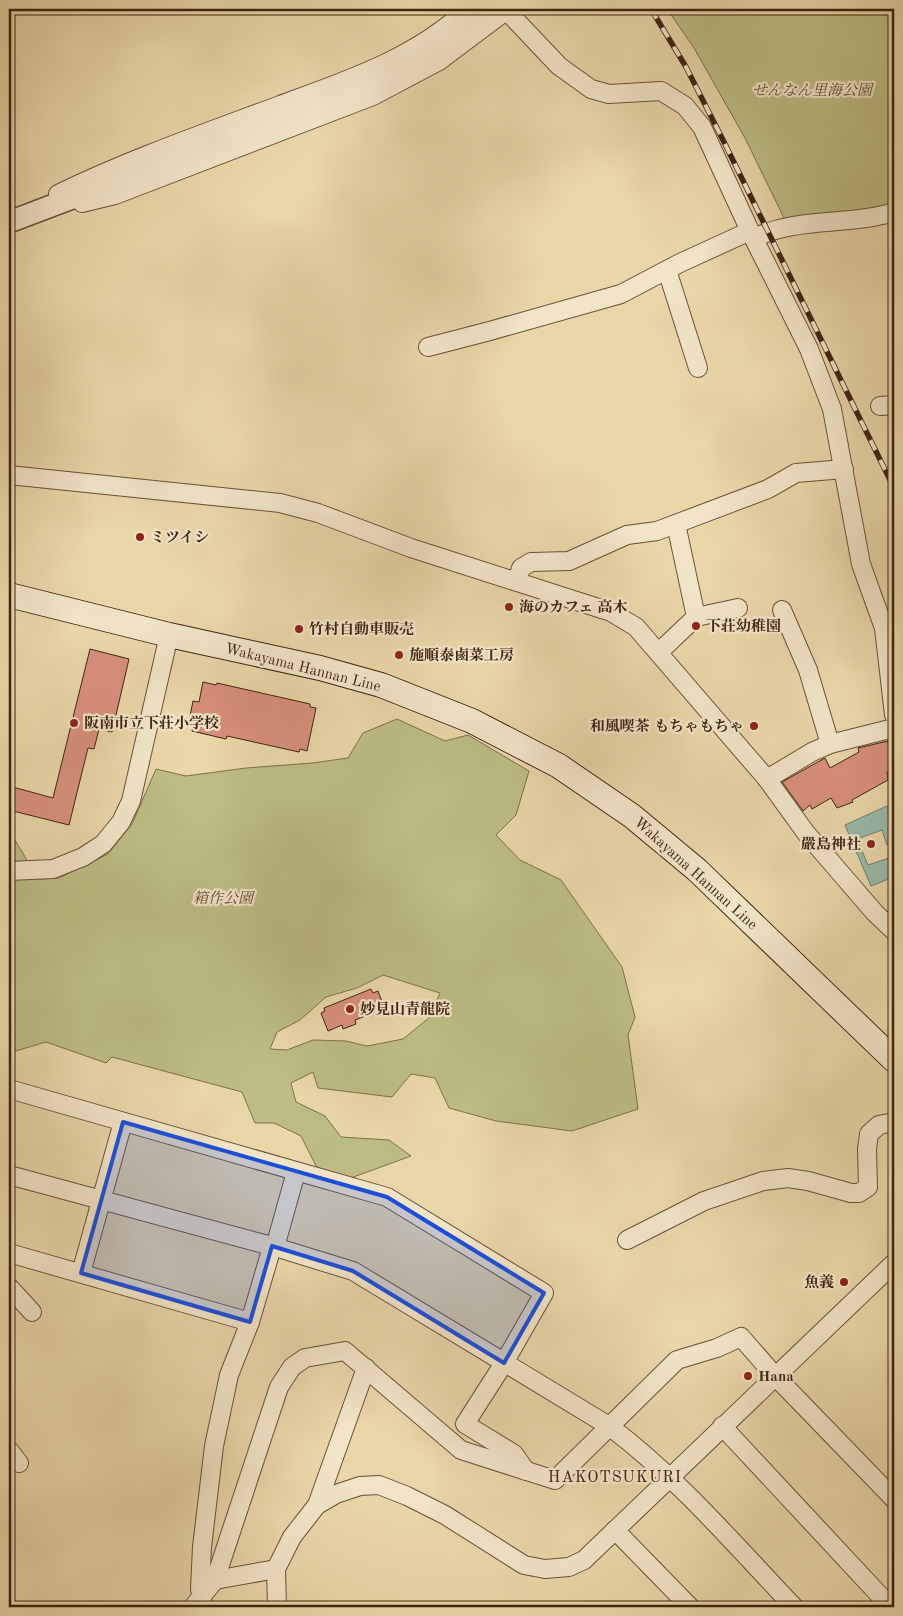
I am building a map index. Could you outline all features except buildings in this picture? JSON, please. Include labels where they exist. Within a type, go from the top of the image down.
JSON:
[{"type":"main road","name":"Wakayama Hannan Line","points":[[9,595],[169,635],[320,668],[381,685],[472,721],[559,766],[632,816],[697,870],[894,1060]]},
{"type":"street","points":[[31,213],[52,197],[106,172],[364,74],[400,56],[441,30],[467,9]]},
{"type":"street","points":[[9,222],[370,85],[416,61],[457,33],[500,9],[559,66],[591,89],[609,94],[661,91],[685,106],[702,127],[809,349],[832,409],[861,564],[884,628],[894,715]]},
{"type":"street","points":[[428,346],[486,332],[621,294],[667,270],[752,234],[774,229],[863,219],[894,212]]},
{"type":"street","points":[[667,270],[698,368]]},
{"type":"street","points":[[517,582],[521,568],[531,562],[569,561],[627,535],[658,531],[768,489],[796,474],[844,469]]},
{"type":"street","points":[[9,475],[280,503],[318,513],[411,548],[611,612],[636,626],[767,779],[806,834],[875,913],[894,931]]},
{"type":"street","points":[[676,524],[696,617]]},
{"type":"street","points":[[658,652],[696,617],[738,608]]},
{"type":"street","points":[[782,610],[808,670],[830,744]]},
{"type":"street","points":[[9,871],[53,869],[83,857],[103,844],[121,822],[131,801],[169,635]]},
{"type":"street","points":[[767,779],[812,752],[830,744],[894,728]]},
{"type":"street","points":[[9,1089],[387,1197],[544,1293],[504,1363],[465,1424],[514,1454],[526,1471]]},
{"type":"street","points":[[81,1273],[123,1122]]},
{"type":"street","points":[[627,1240],[704,1201],[763,1181],[788,1178],[808,1181],[851,1193],[859,1193],[868,1188],[867,1149],[869,1134],[879,1125],[894,1122]]},
{"type":"street","points":[[198,1603],[202,1548],[214,1446],[229,1375],[250,1322],[296,1172]]},
{"type":"street","points":[[9,1175],[273,1247],[353,1271],[609,1426],[670,1477],[794,1607]]},
{"type":"street","points":[[9,1253],[250,1322]]},
{"type":"street","points":[[277,1607],[276,1569],[292,1537],[317,1506],[336,1494],[360,1486],[379,1485],[407,1496],[445,1515],[524,1565],[545,1569],[569,1567],[584,1560],[894,1263]]},
{"type":"street","points":[[9,1288],[32,1312]]},
{"type":"street","points":[[198,1603],[215,1580],[279,1387],[292,1367],[305,1358],[346,1351],[461,1450],[554,1480],[677,1360],[717,1348],[741,1337],[775,1376],[894,1499]]},
{"type":"street","points":[[317,1506],[366,1368]]},
{"type":"street","points":[[722,1426],[885,1601],[879,1607]]},
{"type":"street","points":[[615,1530],[690,1607]]},
{"type":"street","points":[[215,1580],[276,1569]]},
{"type":"highlighted area","points":[[123,1122],[387,1197],[544,1293],[504,1363],[353,1271],[272,1246],[250,1322],[81,1273]]},
{"type":"green space","name":"せんなん里海公園","points":[[667,9],[851,9],[894,15],[894,205],[786,222],[745,138],[694,48]]},
{"type":"green space","name":"箱作公園","points":[[397,719],[445,741],[468,735],[529,771],[516,815],[496,835],[520,860],[561,880],[622,967],[635,1017],[628,1035],[638,1109],[572,1131],[496,1121],[449,1108],[435,1078],[411,1074],[392,1097],[318,1088],[313,1072],[291,1083],[296,1102],[325,1116],[341,1137],[389,1140],[411,1156],[337,1183],[316,1166],[301,1136],[274,1123],[255,1123],[242,1092],[112,1057],[106,1063],[46,1042],[9,1053],[9,838],[15,840],[38,879],[59,878],[108,854],[132,824],[156,769],[186,776],[348,758],[363,733]],"holes":[[[383,975],[440,993],[430,1017],[403,1039],[367,1046],[346,1041],[313,1040],[287,1050],[270,1049],[277,1032],[300,1020],[326,997],[357,988]]]},
{"type":"shaded area","points":[[887,806],[894,826],[894,841],[887,845],[882,830],[857,839],[868,865],[889,858],[889,850],[894,848],[894,877],[871,886],[845,825]]},
{"type":"railway","points":[[651,9],[686,67],[894,488]]},
{"type":"place","name":"ミツイシ","points":[[140,537]]},
{"type":"place","name":"海のカフェ 高木","points":[[509,607]]},
{"type":"place","name":"下荘幼稚園","points":[[696,626]]},
{"type":"place","name":"竹村自動車販売","points":[[299,629]]},
{"type":"place","name":"施順泰鹵菜工房","points":[[399,655]]},
{"type":"place","name":"阪南市立下荘小学校","points":[[74,723]]},
{"type":"place","name":"和風喫茶 もちゃもちゃ","points":[[754,726]]},
{"type":"place","name":"嚴島神社","points":[[871,844]]},
{"type":"place","name":"妙見山青龍院","points":[[350,1009]]},
{"type":"place","name":"魚義","points":[[844,1282]]},
{"type":"place","name":"Hana","points":[[748,1376]]},
{"type":"district","name":"HAKOTSUKURI","points":[[615,1476]]}]
